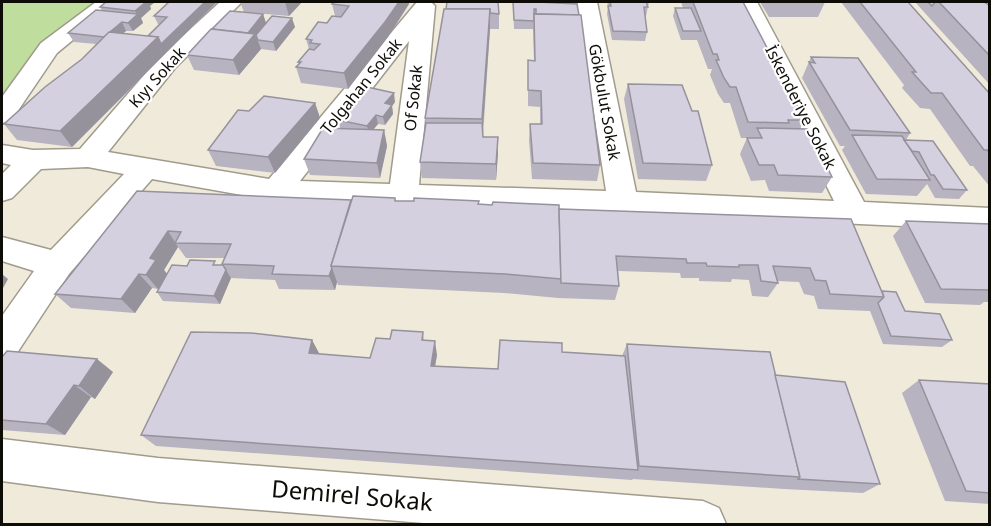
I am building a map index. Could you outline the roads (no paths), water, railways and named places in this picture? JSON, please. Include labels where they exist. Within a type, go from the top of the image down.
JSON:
[{"type":"street","points":[[2,115],[49,48],[110,2]]},
{"type":"street","name":"Kıyı Sokak","points":[[88,158],[166,63],[232,2]]},
{"type":"street","name":"Gökbulut Sokak","points":[[587,2],[623,202]]},
{"type":"street","name":"İskenderiye Sokak","points":[[747,2],[855,213]]},
{"type":"street","name":"Tolgahan Sokak","points":[[276,191],[424,5]]},
{"type":"street","name":"Of Sokak","points":[[403,195],[424,5]]},
{"type":"street","points":[[2,154],[33,160],[88,158],[276,191],[623,202],[990,219]]},
{"type":"street","points":[[2,191],[33,160]]},
{"type":"street","points":[[2,345],[57,265],[147,167]]},
{"type":"street","points":[[2,249],[57,265]]},
{"type":"street","name":"Demirel Sokak","points":[[2,460],[158,480],[703,525]]}]
